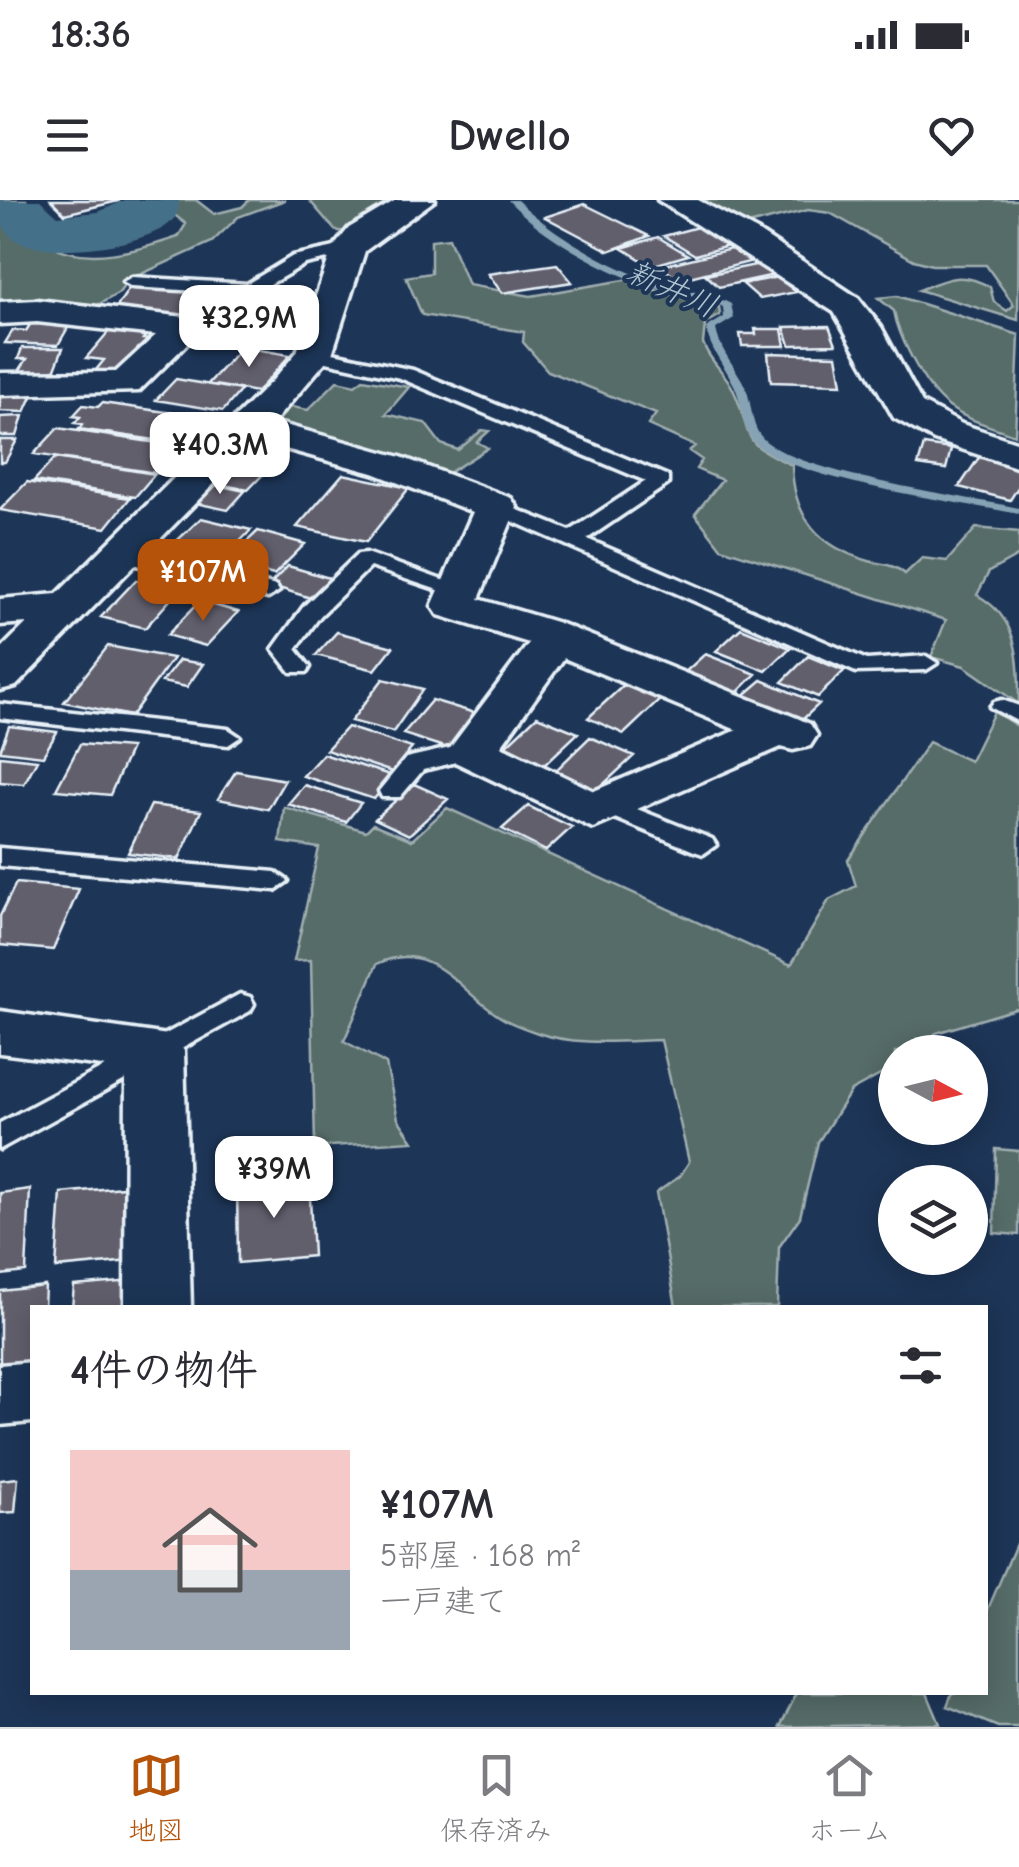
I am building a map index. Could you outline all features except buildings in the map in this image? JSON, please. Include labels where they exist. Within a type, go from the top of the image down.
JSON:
[{"type":"street","points":[[0,676],[250,426],[314,354],[349,249],[361,235],[418,200]]},
{"type":"street","points":[[674,200],[745,238],[846,305],[863,326],[907,410],[962,437],[1019,456]]},
{"type":"street","points":[[0,313],[37,312],[185,328]]},
{"type":"street","points":[[0,384],[126,383],[185,328]]},
{"type":"street","points":[[250,426],[387,466],[496,507],[454,606],[556,638],[786,732],[592,811],[472,752],[556,638]]},
{"type":"street","points":[[0,612],[66,606]]},
{"type":"street","points":[[0,1032],[155,1051],[158,1305]]},
{"type":"street","points":[[0,1395],[30,1392]]},
{"type":"lane","points":[[185,328],[299,260],[349,249]]},
{"type":"lane","points":[[132,282],[254,289]]},
{"type":"lane","points":[[314,354],[406,374],[661,480],[571,540]]},
{"type":"lane","points":[[496,507],[864,668],[926,662]]},
{"type":"lane","points":[[120,554],[268,591]]},
{"type":"lane","points":[[299,667],[284,649],[305,606],[366,560],[462,591]]},
{"type":"lane","points":[[0,711],[228,737]]},
{"type":"lane","points":[[391,791],[415,764],[472,752]]},
{"type":"lane","points":[[607,805],[703,845]]},
{"type":"lane","points":[[0,857],[274,882]]},
{"type":"lane","points":[[0,1137],[240,1004]]},
{"type":"green space","points":[[1,200],[26,200],[52,222],[49,244],[63,251],[96,255],[130,251],[178,237],[186,224],[162,205],[162,200],[196,200],[214,214],[242,207],[249,200],[285,200],[238,217],[212,242],[128,280],[119,293],[94,307],[0,301]]},
{"type":"green space","points":[[309,200],[390,200],[395,205],[353,234],[335,230]]},
{"type":"green space","points":[[693,200],[1019,200],[1018,320],[919,290],[946,280],[971,279],[990,287],[994,302],[1007,311],[1014,305],[986,265],[932,265],[914,260],[830,213],[808,210],[744,226]]},
{"type":"green space","points":[[449,238],[468,285],[531,296],[630,279],[663,293],[719,307],[720,315],[705,324],[703,343],[733,389],[749,436],[762,449],[792,465],[797,500],[804,515],[823,538],[851,555],[905,574],[922,558],[947,561],[976,528],[1019,532],[1019,555],[989,572],[977,595],[991,604],[1009,627],[1017,655],[1019,704],[964,666],[931,657],[946,620],[721,548],[695,514],[722,480],[696,469],[702,460],[689,451],[695,446],[648,425],[656,414],[548,371],[523,342],[524,332],[422,315],[406,277],[431,273],[431,240]]},
{"type":"green space","points":[[897,296],[1019,335],[1015,435],[965,416],[931,390],[905,345],[894,311],[878,298]]},
{"type":"green space","points":[[363,379],[409,387],[386,414],[425,423],[441,444],[458,450],[482,430],[489,431],[477,442],[488,448],[445,475],[367,445],[266,421],[281,405],[308,410],[337,381],[355,385]]},
{"type":"green space","points":[[994,712],[1019,727],[1019,1008],[934,1035],[878,1035],[878,1076],[851,1091],[818,1142],[800,1217],[779,1247],[777,1305],[676,1305],[656,1193],[680,1176],[689,1162],[661,1040],[583,1041],[538,1033],[502,1018],[430,963],[396,958],[377,964],[344,1041],[386,1064],[398,1119],[413,1141],[315,1147],[311,960],[294,961],[319,848],[280,842],[284,807],[366,831],[373,824],[412,840],[447,808],[791,965],[829,900],[856,886],[848,860],[929,742],[970,761]]},
{"type":"green space","points":[[996,1149],[1019,1151],[1019,1235],[994,1233]]},
{"type":"green space","points":[[1019,1537],[1019,1727],[998,1727],[947,1706],[951,1695],[988,1695],[988,1609]]},
{"type":"green space","points":[[796,1695],[928,1695],[940,1724],[780,1727]]},
{"type":"waterway","name":"新井川","points":[[12,200],[32,226],[58,233],[92,230],[140,217],[151,212],[152,200]]},
{"type":"waterway","name":"新井川","points":[[512,200],[560,237],[625,272],[660,287],[704,296],[728,306],[729,318],[711,328],[716,347],[741,388],[754,435],[777,453],[841,475],[1019,511]]}]
